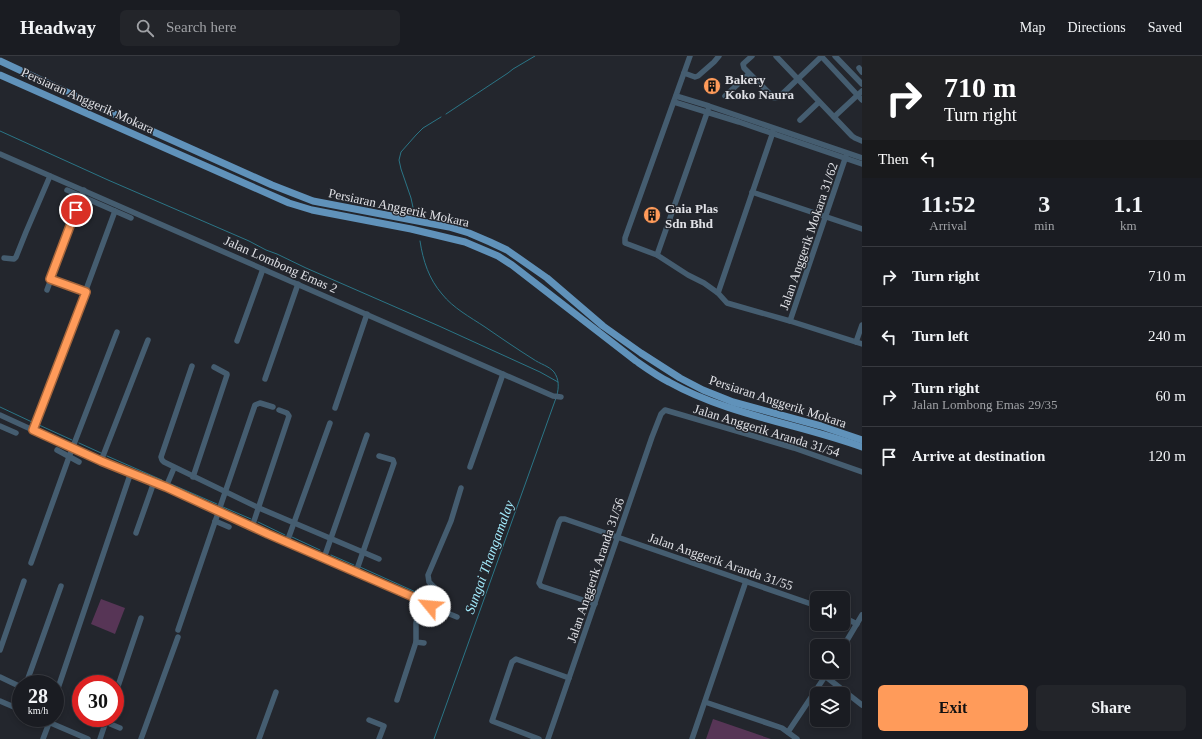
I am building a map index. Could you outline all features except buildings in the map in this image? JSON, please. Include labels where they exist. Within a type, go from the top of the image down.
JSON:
[{"type":"main road","name":"Persiaran Anggerik Mokara","points":[[0,61],[105,110],[299,196],[313,201],[448,227],[469,233],[490,242],[507,250],[547,278],[603,326],[680,378],[703,390],[733,402],[821,426],[862,440]]},
{"type":"main road","name":"Persiaran Anggerik Mokara","points":[[0,75],[289,203],[312,210],[465,242],[498,256],[512,265],[649,370],[670,383],[708,400],[731,408],[862,447]]},
{"type":"street","points":[[690,56],[624,240],[625,243],[658,255],[688,275],[704,283],[718,293],[727,303],[859,343],[862,325]]},
{"type":"street","points":[[684,73],[698,76],[719,56]]},
{"type":"street","points":[[752,56],[743,64],[744,68],[774,98],[779,97],[821,56],[862,100]]},
{"type":"street","points":[[776,56],[855,138],[862,141]]},
{"type":"street","points":[[836,56],[862,84]]},
{"type":"street","points":[[725,96],[749,74]]},
{"type":"street","points":[[834,117],[862,90]]},
{"type":"street","points":[[675,99],[847,156],[862,164]]},
{"type":"street","points":[[800,120],[819,102]]},
{"type":"street","points":[[658,255],[708,109]]},
{"type":"street","points":[[718,293],[773,131]]},
{"type":"street","name":"Jalan Lombong Emas 2","points":[[0,154],[83,193],[298,284],[553,396],[561,397]]},
{"type":"street","points":[[847,156],[862,158]]},
{"type":"street","name":"Jalan Anggerik Mokara 31/62","points":[[790,321],[847,156]]},
{"type":"street","points":[[4,258],[14,259],[16,257],[50,178]]},
{"type":"street","points":[[67,190],[83,193],[131,218]]},
{"type":"street","points":[[752,192],[862,229]]},
{"type":"street","points":[[47,290],[83,193]]},
{"type":"street","points":[[33,430],[86,292],[115,211]]},
{"type":"street","points":[[237,340],[263,269]]},
{"type":"street","points":[[50,279],[86,292]]},
{"type":"street","points":[[265,379],[298,284]]},
{"type":"street","points":[[335,408],[367,314]]},
{"type":"street","points":[[31,563],[68,457],[117,332]]},
{"type":"street","points":[[101,461],[148,340]]},
{"type":"street","points":[[192,366],[161,457],[162,460],[174,468],[258,508],[379,559]]},
{"type":"street","points":[[193,477],[227,375],[214,367]]},
{"type":"street","points":[[470,467],[504,374]]},
{"type":"street","points":[[178,630],[255,405],[260,403],[273,408]]},
{"type":"street","points":[[252,527],[289,416],[287,413],[279,410]]},
{"type":"street","name":"Jalan Anggerik Aranda 31/54","points":[[665,410],[794,448],[862,472]]},
{"type":"street","name":"Jalan Anggerik Aranda 31/56","points":[[548,739],[656,426],[661,414],[665,410]]},
{"type":"street","points":[[16,433],[0,426],[2,416],[101,461],[166,487],[252,527],[420,600],[431,602],[457,616]]},
{"type":"street","points":[[288,542],[330,423]]},
{"type":"street","points":[[324,558],[367,435]]},
{"type":"street","points":[[57,450],[79,462]]},
{"type":"street","points":[[356,572],[394,463],[393,460],[379,456]]},
{"type":"street","points":[[166,487],[174,468]]},
{"type":"street","points":[[62,675],[131,472]]},
{"type":"street","points":[[136,533],[154,482]]},
{"type":"street","points":[[431,602],[436,590],[429,582],[428,575],[451,521],[461,488]]},
{"type":"street","name":"Jalan Anggerik Aranda 31/55","points":[[595,604],[539,585],[561,519],[565,519],[810,604]]},
{"type":"street","points":[[215,521],[229,527]]},
{"type":"street","points":[[0,650],[24,581]]},
{"type":"street","points":[[692,739],[746,581]]},
{"type":"street","points":[[29,675],[61,586]]},
{"type":"street","points":[[397,700],[416,642],[416,623],[420,600]]},
{"type":"street","points":[[848,639],[862,615]]},
{"type":"street","points":[[122,675],[141,618]]},
{"type":"street","points":[[850,620],[857,624]]},
{"type":"street","points":[[141,739],[178,637]]},
{"type":"street","points":[[416,642],[424,643]]},
{"type":"street","points":[[539,739],[492,722],[501,691],[512,662],[517,659],[569,678]]},
{"type":"street","points":[[0,677],[12,683]]},
{"type":"street","points":[[788,732],[823,679]]},
{"type":"street","points":[[832,679],[862,705]]},
{"type":"street","points":[[259,739],[276,692]]},
{"type":"street","points":[[0,701],[12,706]]},
{"type":"street","points":[[705,702],[782,728],[797,739]]},
{"type":"street","points":[[368,720],[384,726],[379,739]]},
{"type":"street","points":[[43,739],[47,727]]},
{"type":"street","points":[[63,727],[88,739]]},
{"type":"street","points":[[100,739],[104,727]]},
{"type":"shaded area","points":[[101,599],[125,608],[115,634],[91,624]]},
{"type":"shaded area","points":[[713,719],[771,739],[706,739]]},
{"type":"waterway","points":[[446,114],[535,56]]},
{"type":"waterway","points":[[414,212],[399,160],[401,152],[423,128],[441,117]]},
{"type":"waterway","points":[[0,131],[439,326],[540,372],[558,382]]},
{"type":"waterway","points":[[420,241],[423,256],[430,276],[446,299],[456,308],[552,370],[558,380],[557,395]]},
{"type":"waterway","name":"Sungai Thangamalay","points":[[434,739],[556,398]]},
{"type":"waterway","points":[[0,407],[32,422]]},
{"type":"waterway","points":[[39,425],[72,440]]},
{"type":"waterway","points":[[79,443],[101,453]]},
{"type":"waterway","points":[[55,444],[67,450]]},
{"type":"waterway","points":[[75,453],[88,459]]},
{"type":"waterway","points":[[107,456],[162,480]]},
{"type":"waterway","points":[[171,484],[217,504]]},
{"type":"waterway","points":[[223,507],[251,519]]},
{"type":"waterway","points":[[258,522],[285,535]]},
{"type":"waterway","points":[[292,537],[320,550]]},
{"type":"waterway","points":[[331,555],[354,565]]},
{"type":"waterway","points":[[360,567],[429,598]]},
{"type":"waterway","points":[[434,600],[446,606]]},
{"type":"place","name":"Bakery Koko Naura","points":[[712,86]]},
{"type":"place","name":"Gaia Plas Sdn Bhd","points":[[652,215]]},
{"type":"route","points":[[76,210],[50,279],[86,292],[33,430],[101,461],[166,487],[252,527],[420,600],[430,606]]}]
